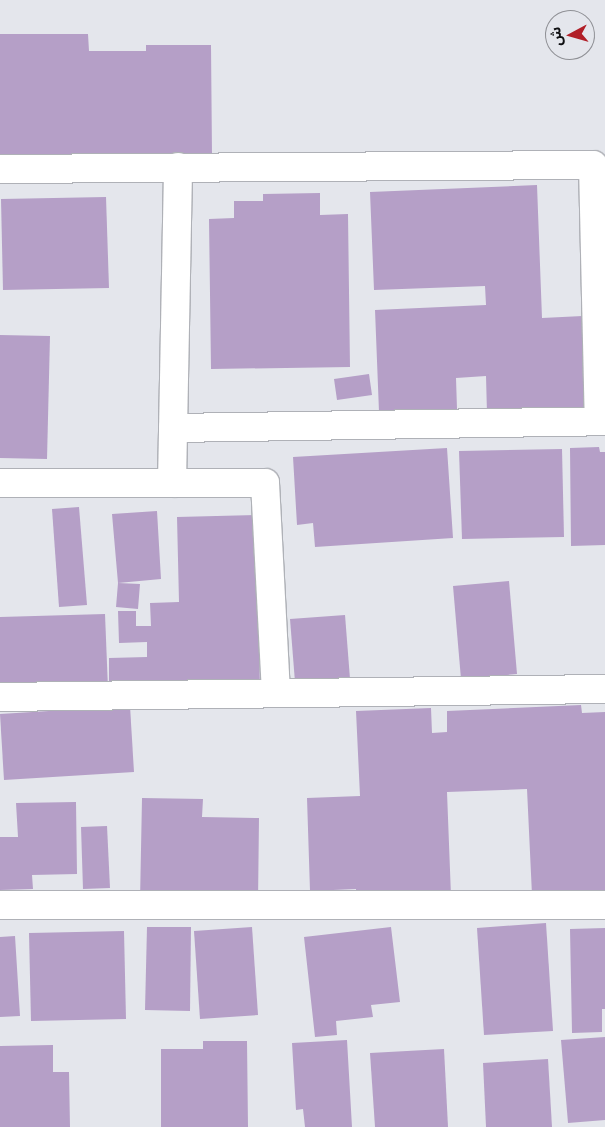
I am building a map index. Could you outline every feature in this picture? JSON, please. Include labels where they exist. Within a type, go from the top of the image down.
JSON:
[{"type":"street","points":[[0,169],[593,165],[602,421],[173,428]]},
{"type":"street","points":[[172,483],[178,167]]},
{"type":"street","points":[[0,483],[265,483],[276,693]]},
{"type":"street","points":[[0,697],[605,688]]},
{"type":"street","points":[[0,906],[605,904]]},
{"type":"building","points":[[0,34],[88,34],[89,51],[146,51],[146,45],[211,45],[212,155],[0,157]]},
{"type":"building","points":[[537,185],[542,318],[603,315],[590,410],[487,414],[486,376],[456,378],[457,409],[379,412],[375,310],[486,305],[485,286],[374,290],[370,192]]},
{"type":"building","points":[[320,193],[320,215],[348,214],[350,367],[211,369],[209,219],[234,218],[234,201],[263,201],[263,194]]},
{"type":"building","points":[[106,197],[109,288],[3,290],[1,199]]},
{"type":"building","points":[[0,335],[50,336],[47,459],[0,458]]},
{"type":"building","points":[[369,374],[372,395],[337,400],[334,379]]},
{"type":"building","points":[[599,447],[600,452],[605,452],[605,545],[571,546],[570,448]]},
{"type":"building","points":[[447,448],[453,538],[315,547],[313,523],[297,525],[293,457]]},
{"type":"building","points":[[562,449],[564,537],[462,539],[459,451]]},
{"type":"building","points":[[79,507],[87,605],[59,607],[52,509]]},
{"type":"building","points":[[157,511],[161,579],[118,583],[112,514]]},
{"type":"building","points":[[257,515],[260,693],[109,690],[109,658],[147,657],[147,642],[119,643],[118,611],[136,611],[136,626],[151,626],[150,603],[179,602],[177,517]]},
{"type":"building","points":[[509,581],[517,674],[461,679],[453,586]]},
{"type":"building","points":[[118,583],[140,584],[138,609],[116,607]]},
{"type":"building","points":[[105,614],[108,689],[0,694],[0,617]]},
{"type":"building","points":[[345,615],[350,679],[295,682],[290,619]]},
{"type":"building","points":[[581,705],[582,713],[605,712],[605,892],[532,895],[527,789],[447,792],[451,896],[356,900],[356,889],[310,891],[307,798],[360,796],[356,711],[431,708],[432,733],[447,732],[447,711]]},
{"type":"building","points":[[130,706],[134,772],[4,780],[0,714]]},
{"type":"building","points":[[142,798],[203,799],[202,817],[259,818],[258,902],[140,901]]},
{"type":"building","points":[[76,802],[77,874],[32,875],[33,889],[0,890],[0,837],[18,837],[16,803]]},
{"type":"building","points":[[107,826],[110,888],[83,889],[81,827]]},
{"type":"building","points":[[546,923],[553,1031],[484,1035],[477,928]]},
{"type":"building","points":[[147,927],[191,927],[190,1011],[145,1010]]},
{"type":"building","points":[[252,927],[258,1015],[200,1019],[194,931]]},
{"type":"building","points":[[391,927],[400,1002],[371,1005],[373,1017],[336,1021],[337,1035],[315,1037],[304,937]]},
{"type":"building","points":[[605,928],[605,1009],[602,1009],[602,1032],[572,1033],[570,929]]},
{"type":"building","points":[[124,931],[126,1019],[31,1021],[29,933]]},
{"type":"building","points":[[15,936],[20,1016],[0,1017],[0,937]]},
{"type":"building","points":[[605,1037],[605,1120],[568,1123],[561,1040]]},
{"type":"building","points":[[347,1040],[352,1127],[305,1127],[303,1109],[296,1110],[292,1043]]},
{"type":"building","points":[[203,1041],[247,1041],[248,1127],[161,1127],[161,1049],[203,1049]]},
{"type":"building","points":[[53,1045],[53,1072],[69,1072],[70,1127],[0,1127],[0,1046]]},
{"type":"building","points":[[444,1049],[448,1127],[375,1127],[370,1053]]},
{"type":"building","points":[[548,1059],[552,1127],[486,1127],[483,1063]]}]
